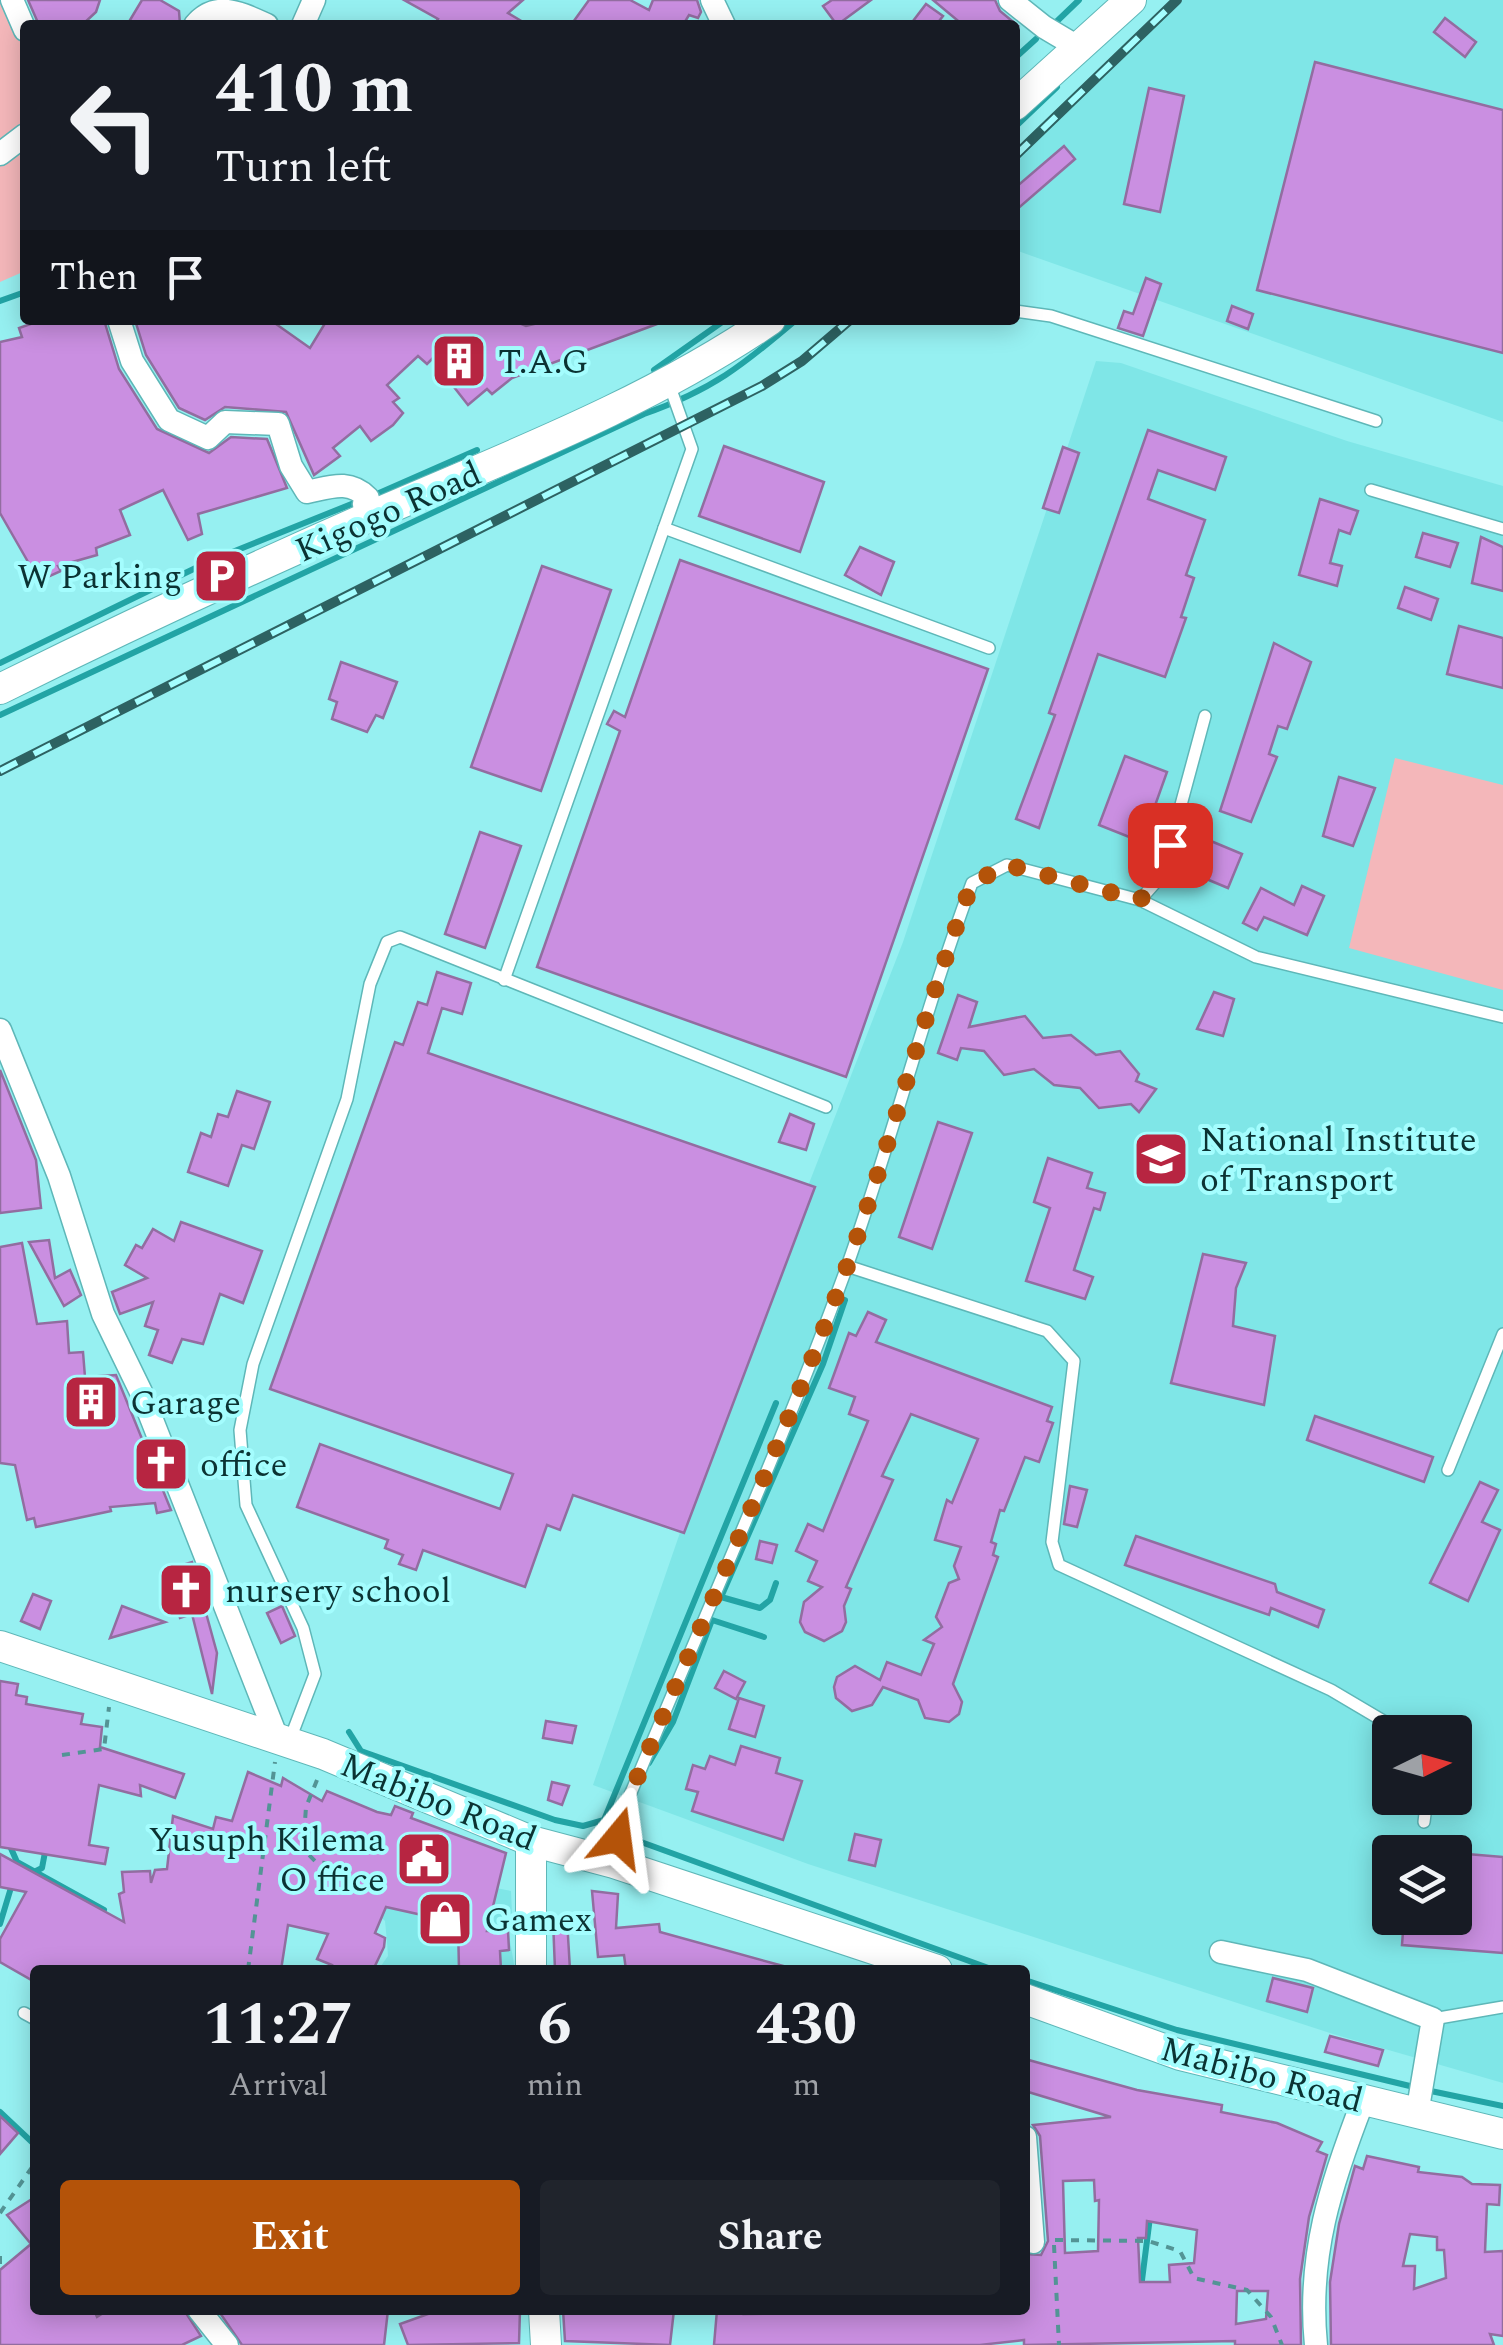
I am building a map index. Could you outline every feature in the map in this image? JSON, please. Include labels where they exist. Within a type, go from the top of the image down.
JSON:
[{"type":"main road","points":[[1020,101],[1082,49],[1130,0]]},
{"type":"main road","name":"Kigogo Road","points":[[0,689],[372,516],[494,464],[667,380],[761,325]]},
{"type":"main road","name":"Mabibo Road","points":[[0,1646],[323,1754],[531,1841],[614,1863],[922,1965]]},
{"type":"main road","points":[[531,1841],[531,1965]]},
{"type":"main road","name":"Mabibo Road","points":[[1030,2000],[1180,2055],[1503,2134]]},
{"type":"main road","points":[[544,2315],[546,2345]]},
{"type":"street","points":[[1010,0],[1044,28],[1082,49]]},
{"type":"street","points":[[196,12],[220,7],[255,20]]},
{"type":"street","points":[[0,154],[20,139]]},
{"type":"street","points":[[121,325],[132,361],[169,420],[208,438],[225,422],[278,424],[290,466],[307,492],[345,484],[357,487],[368,498],[364,504],[372,516]]},
{"type":"street","points":[[0,1030],[53,1159],[98,1300],[141,1392],[282,1741]]},
{"type":"street","points":[[1221,1952],[1307,1970],[1432,2018],[1417,2114]]},
{"type":"street","points":[[1316,2345],[1313,2275],[1320,2224],[1363,2102]]},
{"type":"street","points":[[1030,2203],[1033,2242]]},
{"type":"street","points":[[202,2315],[227,2345]]},
{"type":"lane","points":[[1020,312],[1051,316],[1376,421]]},
{"type":"lane","points":[[504,980],[692,448],[667,380]]},
{"type":"lane","points":[[1371,490],[1503,529]]},
{"type":"lane","points":[[664,528],[989,648]]},
{"type":"lane","points":[[1140,900],[1162,875],[1205,716]]},
{"type":"lane","points":[[614,1863],[623,1812],[811,1364],[847,1266],[934,985],[972,883],[1008,865],[1140,900],[1256,957],[1503,1017]]},
{"type":"lane","points":[[282,1741],[316,1674],[302,1628],[246,1505],[240,1430],[253,1364],[347,1099],[370,984],[387,942],[400,937],[826,1108]]},
{"type":"lane","points":[[847,1266],[1047,1331],[1068,1352],[1074,1361],[1074,1378],[1052,1542],[1058,1564],[1242,1646],[1373,1715]]},
{"type":"lane","points":[[1448,1470],[1503,1334]]},
{"type":"lane","points":[[1424,1822],[1425,1815]]},
{"type":"lane","points":[[1432,2018],[1503,2007]]},
{"type":"path","points":[[62,1754],[104,1749],[114,1682]]},
{"type":"path","points":[[249,1965],[282,1741]]},
{"type":"path","points":[[323,1754],[306,1806],[302,1849],[316,1862],[345,1865]]},
{"type":"path","points":[[0,2213],[30,2170]]},
{"type":"path","points":[[1060,2345],[1053,2240],[1148,2242],[1180,2251],[1194,2278],[1248,2290],[1271,2317],[1282,2345]]},
{"type":"path","points":[[0,2256],[0,2264]]},
{"type":"shaded area","points":[[0,0],[5,0],[20,34],[20,273],[0,282]]},
{"type":"shaded area","points":[[1182,0],[1503,0],[1503,422],[1020,252],[1020,152]]},
{"type":"shaded area","name":"National Institute of Transport","points":[[1096,361],[1121,363],[1347,441],[1503,486],[1503,2083],[1333,2034],[808,1864],[593,1785],[734,1376],[903,942]]},
{"type":"shaded area","points":[[1395,758],[1503,785],[1503,990],[1349,948]]},
{"type":"shaded area","name":"Gamex","points":[[390,1867],[511,1891],[512,1913],[506,1917],[514,1965],[382,1965],[388,1956],[385,1921],[373,1909]]},
{"type":"building","points":[[28,0],[100,0],[96,12],[87,20],[37,20]]},
{"type":"building","points":[[142,0],[160,0],[179,11],[180,20],[130,20]]},
{"type":"building","points":[[404,0],[523,0],[508,13],[520,20],[438,19]]},
{"type":"building","points":[[589,0],[630,0],[649,10],[653,0],[697,0],[701,12],[698,18],[689,15],[686,20],[575,20]]},
{"type":"building","points":[[832,0],[871,0],[844,20],[833,20],[823,6]]},
{"type":"building","points":[[933,0],[995,0],[1011,20],[957,20]]},
{"type":"building","points":[[926,4],[943,16],[940,20],[914,20]]},
{"type":"building","points":[[1445,18],[1476,42],[1465,57],[1434,32]]},
{"type":"building","points":[[1315,62],[1503,110],[1503,353],[1257,290]]},
{"type":"building","points":[[1149,88],[1184,96],[1160,212],[1124,204]]},
{"type":"building","points":[[1064,146],[1075,159],[1020,207],[1020,184]]},
{"type":"building","points":[[1146,278],[1161,284],[1143,336],[1118,328],[1124,311],[1133,314]]},
{"type":"building","points":[[1232,306],[1253,314],[1248,329],[1227,321]]},
{"type":"building","points":[[106,325],[119,369],[157,429],[209,453],[231,437],[267,439],[287,488],[198,514],[202,534],[188,540],[163,490],[120,510],[130,535],[96,548],[97,555],[58,566],[61,571],[39,581],[0,513],[0,342],[22,337],[19,328]]},
{"type":"building","points":[[137,325],[277,325],[310,348],[324,325],[654,325],[512,378],[492,394],[487,389],[468,405],[432,359],[427,364],[418,356],[387,385],[399,398],[393,402],[403,413],[393,425],[371,441],[360,426],[333,448],[340,456],[314,475],[286,412],[225,407],[205,420],[179,408],[146,355]]},
{"type":"building","points":[[1148,430],[1226,457],[1215,490],[1158,470],[1148,499],[1205,520],[1186,575],[1194,578],[1181,617],[1186,618],[1165,677],[1098,654],[1039,828],[1016,819],[1055,715],[1049,713]]},
{"type":"building","points":[[724,446],[824,482],[800,552],[699,516]]},
{"type":"building","points":[[1063,447],[1079,453],[1059,513],[1043,508]]},
{"type":"building","points":[[1320,499],[1358,511],[1350,534],[1339,530],[1330,563],[1342,566],[1337,586],[1299,575]]},
{"type":"building","points":[[1423,533],[1458,543],[1450,567],[1416,557]]},
{"type":"building","points":[[1481,537],[1503,547],[1503,591],[1472,583]]},
{"type":"building","points":[[860,547],[894,562],[881,595],[845,575]]},
{"type":"building","points":[[680,560],[988,669],[846,1077],[537,967],[620,731],[607,724],[614,711],[625,717]]},
{"type":"building","points":[[542,566],[611,590],[541,791],[471,767]]},
{"type":"building","points":[[1405,587],[1438,599],[1431,620],[1398,608]]},
{"type":"building","points":[[1459,626],[1503,638],[1503,688],[1447,674]]},
{"type":"building","points":[[1274,643],[1311,662],[1287,729],[1278,726],[1269,754],[1277,757],[1251,822],[1220,811]]},
{"type":"building","points":[[341,662],[397,682],[383,718],[376,715],[367,732],[332,719],[337,702],[329,699]]},
{"type":"building","points":[[1125,756],[1167,772],[1142,842],[1099,825]]},
{"type":"building","points":[[1339,777],[1375,788],[1353,846],[1323,836]]},
{"type":"building","points":[[480,832],[521,846],[485,948],[445,934]]},
{"type":"building","points":[[1206,839],[1242,854],[1228,888],[1192,873]]},
{"type":"building","points":[[1302,886],[1324,896],[1307,935],[1264,917],[1257,930],[1243,923],[1261,888],[1294,905]]},
{"type":"building","points":[[437,972],[471,983],[462,1014],[442,1008],[428,1053],[815,1187],[684,1533],[573,1495],[560,1530],[547,1525],[525,1587],[423,1550],[416,1570],[399,1564],[403,1555],[385,1548],[388,1540],[297,1507],[320,1444],[500,1509],[513,1474],[270,1389],[395,1042],[403,1045],[418,1002],[427,1005]]},
{"type":"building","points":[[1214,992],[1234,999],[1223,1036],[1197,1029]]},
{"type":"building","points":[[958,995],[977,1002],[969,1027],[1025,1016],[1043,1038],[1071,1035],[1096,1055],[1120,1051],[1139,1074],[1136,1081],[1156,1089],[1139,1112],[1131,1104],[1099,1108],[1080,1088],[1054,1085],[1034,1069],[1004,1075],[984,1051],[961,1048],[957,1060],[938,1053]]},
{"type":"building","points":[[0,1070],[36,1160],[41,1208],[0,1213]]},
{"type":"building","points":[[237,1091],[270,1102],[254,1149],[242,1145],[228,1186],[188,1172],[201,1133],[211,1137],[218,1114],[228,1117]]},
{"type":"building","points":[[790,1114],[814,1124],[806,1150],[779,1142]]},
{"type":"building","points":[[938,1122],[972,1133],[932,1249],[899,1237]]},
{"type":"building","points":[[1048,1158],[1092,1173],[1087,1188],[1105,1193],[1100,1210],[1094,1208],[1074,1270],[1093,1277],[1085,1299],[1026,1281],[1050,1208],[1034,1202]]},
{"type":"building","points":[[181,1222],[262,1251],[243,1303],[220,1294],[203,1344],[182,1339],[172,1363],[149,1355],[158,1330],[145,1326],[153,1302],[120,1314],[112,1292],[147,1278],[125,1265],[136,1245],[142,1248],[153,1229],[174,1241]]},
{"type":"building","points":[[49,1240],[55,1278],[70,1270],[81,1295],[64,1306],[29,1242]]},
{"type":"building","points":[[22,1243],[37,1324],[67,1321],[69,1353],[83,1352],[85,1377],[116,1375],[171,1510],[157,1513],[155,1503],[110,1507],[111,1511],[36,1527],[34,1518],[27,1520],[15,1465],[0,1463],[0,1247]]},
{"type":"building","points":[[1203,1254],[1246,1263],[1236,1288],[1233,1326],[1275,1336],[1264,1405],[1171,1383]]},
{"type":"building","points":[[868,1312],[886,1320],[876,1342],[1052,1407],[1047,1421],[1053,1423],[1039,1462],[1025,1457],[1004,1511],[1000,1510],[991,1542],[996,1544],[993,1555],[998,1557],[953,1684],[962,1702],[959,1714],[949,1722],[925,1718],[918,1700],[883,1687],[872,1705],[852,1711],[836,1698],[834,1687],[837,1677],[855,1666],[880,1680],[887,1662],[921,1675],[934,1644],[924,1640],[942,1627],[936,1617],[949,1583],[959,1579],[954,1566],[961,1547],[935,1540],[947,1500],[952,1503],[978,1439],[911,1414],[882,1476],[893,1480],[846,1587],[851,1589],[844,1606],[846,1622],[842,1631],[824,1641],[805,1632],[800,1622],[804,1602],[822,1587],[808,1581],[817,1561],[796,1551],[808,1524],[823,1531],[868,1421],[849,1414],[855,1397],[829,1388],[849,1333],[856,1336]]},
{"type":"building","points":[[1315,1416],[1433,1457],[1424,1482],[1307,1440]]},
{"type":"building","points":[[1480,1482],[1498,1490],[1482,1522],[1500,1530],[1468,1601],[1430,1583]]},
{"type":"building","points":[[1070,1486],[1087,1490],[1077,1527],[1064,1524]]},
{"type":"building","points":[[1136,1536],[1275,1584],[1277,1592],[1324,1610],[1318,1627],[1271,1608],[1269,1615],[1125,1565]]},
{"type":"building","points":[[760,1541],[777,1545],[772,1563],[756,1559]]},
{"type":"building","points":[[192,1562],[217,1653],[212,1694],[192,1614],[180,1618],[166,1570]]},
{"type":"building","points":[[33,1594],[51,1601],[40,1629],[21,1621]]},
{"type":"building","points":[[122,1606],[165,1622],[110,1638]]},
{"type":"building","points":[[282,1606],[295,1636],[281,1643],[267,1613]]},
{"type":"building","points":[[724,1671],[745,1682],[736,1699],[715,1688]]},
{"type":"building","points":[[0,1681],[18,1684],[16,1695],[27,1697],[26,1704],[83,1714],[81,1724],[102,1727],[100,1747],[184,1774],[175,1798],[140,1785],[141,1796],[99,1785],[89,1845],[108,1848],[105,1864],[0,1847]]},
{"type":"building","points":[[739,1698],[764,1706],[755,1737],[729,1729]]},
{"type":"building","points":[[546,1721],[576,1726],[572,1743],[543,1738]]},
{"type":"building","points":[[741,1746],[780,1758],[776,1773],[802,1781],[783,1840],[692,1811],[698,1792],[686,1789],[693,1765],[705,1769],[710,1756],[735,1765]]},
{"type":"building","points":[[248,1772],[281,1786],[283,1778],[322,1801],[327,1791],[377,1812],[391,1815],[395,1806],[413,1813],[411,1818],[506,1853],[487,1931],[508,1931],[509,1950],[500,1951],[501,1965],[459,1965],[458,1923],[386,1907],[375,1933],[385,1938],[375,1965],[332,1965],[317,1959],[328,1934],[288,1925],[282,1965],[30,1965],[30,1979],[0,1962],[0,1939],[26,1892],[0,1887],[0,1854],[124,1922],[119,1894],[124,1892],[122,1872],[150,1871],[151,1883],[155,1870],[167,1869],[173,1816],[213,1829],[216,1817],[232,1821]]},
{"type":"building","points":[[552,1782],[569,1786],[562,1805],[548,1800]]},
{"type":"building","points":[[855,1834],[881,1840],[875,1866],[849,1860]]},
{"type":"building","points":[[1472,1854],[1503,1857],[1503,1953],[1402,1945],[1403,1935],[1472,1935]]},
{"type":"building","points":[[592,1891],[618,1894],[616,1928],[659,1924],[660,1932],[779,1965],[625,1965],[624,1955],[598,1957]]},
{"type":"building","points":[[567,1919],[570,1965],[555,1965],[553,1920]]},
{"type":"building","points":[[1273,1978],[1313,1988],[1307,2012],[1267,2001]]},
{"type":"building","points":[[1330,2036],[1383,2050],[1378,2066],[1325,2052]]},
{"type":"building","points":[[1030,2060],[1137,2090],[1222,2105],[1221,2112],[1277,2123],[1322,2142],[1317,2151],[1327,2155],[1309,2217],[1300,2279],[1301,2345],[1235,2345],[1235,2341],[1024,2345],[1024,2340],[980,2345],[714,2345],[717,2315],[1030,2315],[1030,2254],[1041,2255],[1048,2241],[1040,2136],[1033,2125],[1111,2117],[1030,2093]],"holes":[[[1094,2180],[1095,2201],[1099,2200],[1098,2251],[1065,2253],[1063,2181]],[[1147,2221],[1197,2230],[1194,2263],[1169,2265],[1170,2282],[1140,2282],[1138,2238],[1146,2238]],[[1237,2291],[1268,2291],[1266,2319],[1236,2324]]]},
{"type":"building","points":[[0,2116],[18,2133],[0,2154]]},
{"type":"building","points":[[1367,2156],[1419,2167],[1418,2172],[1462,2177],[1472,2184],[1500,2185],[1499,2205],[1487,2204],[1485,2252],[1503,2251],[1503,2336],[1490,2334],[1494,2345],[1331,2345],[1330,2282],[1339,2224],[1355,2166],[1363,2169]],"holes":[[[1410,2234],[1437,2237],[1437,2250],[1444,2250],[1446,2278],[1414,2289],[1415,2266],[1403,2266]]]},
{"type":"building","points":[[30,2200],[30,2243],[7,2215]]},
{"type":"building","points":[[30,2245],[30,2315],[187,2315],[201,2336],[182,2345],[0,2345],[0,2270]]},
{"type":"building","points":[[221,2315],[387,2315],[384,2345],[242,2345]]},
{"type":"building","points":[[425,2315],[520,2315],[519,2343],[408,2345],[400,2324]]},
{"type":"building","points":[[563,2315],[673,2315],[670,2345],[565,2341]]},
{"type":"waterway","points":[[1052,26],[1079,0]]},
{"type":"waterway","points":[[1020,53],[1036,39]]},
{"type":"waterway","points":[[1020,122],[1057,87]]},
{"type":"waterway","points":[[0,301],[20,294]]},
{"type":"waterway","points":[[654,370],[718,325]]},
{"type":"waterway","points":[[0,715],[689,396],[742,364],[790,325]]},
{"type":"waterway","points":[[370,497],[477,450]]},
{"type":"waterway","points":[[0,663],[210,561],[359,501]]},
{"type":"waterway","points":[[776,1583],[770,1600],[760,1608],[721,1597],[823,1364],[845,1300]]},
{"type":"waterway","points":[[349,1732],[361,1751],[555,1820],[583,1826],[604,1820],[776,1403]]},
{"type":"waterway","points":[[649,1763],[673,1722],[712,1620],[764,1637]]},
{"type":"waterway","points":[[619,1834],[980,1965]]},
{"type":"waterway","points":[[10,1846],[17,1862],[104,1910]]},
{"type":"waterway","points":[[36,1871],[42,1868],[46,1847]]},
{"type":"waterway","points":[[0,1924],[13,1881]]},
{"type":"waterway","points":[[1030,1982],[1177,2030],[1414,2087]]},
{"type":"waterway","points":[[1426,2090],[1503,2106]]},
{"type":"waterway","points":[[0,2112],[30,2140]]},
{"type":"waterway","points":[[1141,2288],[1150,2217]]},
{"type":"railway","points":[[1020,151],[1177,0]]},
{"type":"railway","points":[[0,771],[762,386],[802,361],[844,325]]},
{"type":"place","name":"T.A.G","points":[[459,361]]},
{"type":"place","name":"W Parking","points":[[221,576]]},
{"type":"place","name":"National Institute of Transport","points":[[1161,1159]]},
{"type":"place","name":"Garage","points":[[91,1402]]},
{"type":"place","name":"office","points":[[161,1464]]},
{"type":"place","name":"nursery school","points":[[186,1590]]},
{"type":"place","name":"Yusuph Kilema O ffice","points":[[424,1859]]},
{"type":"place","name":"Gamex","points":[[445,1919]]},
{"type":"route","points":[[618,1838],[623,1812],[811,1364],[847,1266],[934,985],[972,883],[982,874],[1008,865],[1140,900],[1162,875],[1170,845]]}]
